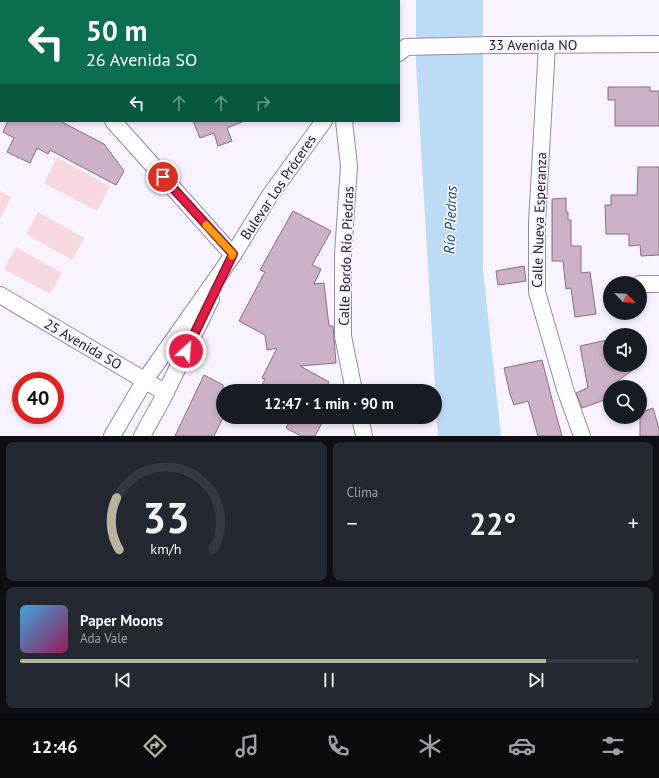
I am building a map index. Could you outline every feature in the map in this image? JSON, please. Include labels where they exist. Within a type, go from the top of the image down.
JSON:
[{"type":"street","name":"33 Avenida NO","points":[[403,50],[491,45],[659,44]]},
{"type":"street","name":"Calle Nueva Esperanza","points":[[547,45],[537,223],[537,292],[565,389],[582,436]]},
{"type":"street","points":[[114,122],[233,254]]},
{"type":"street","name":"Bulevar Los Próceres","points":[[112,436],[145,380],[233,254],[270,195],[323,122]]},
{"type":"street","name":"Calle Bordo Río Piedras","points":[[344,122],[349,166],[343,254],[343,336],[353,384]]},
{"type":"street","name":"Bulevar Los Próceres","points":[[142,436],[166,393],[233,254]]},
{"type":"street","points":[[647,284],[659,284]]},
{"type":"street","name":"25 Avenida SO","points":[[0,295],[166,393]]},
{"type":"street","points":[[361,424],[364,436]]},
{"type":"shaded area","points":[[57,158],[110,186],[97,211],[44,183]]},
{"type":"shaded area","points":[[0,191],[11,198],[0,218]]},
{"type":"shaded area","points":[[38,212],[84,238],[72,260],[26,234]]},
{"type":"shaded area","points":[[16,247],[62,273],[50,294],[4,269]]},
{"type":"water","name":"Río Piedras","points":[[416,0],[483,0],[483,270],[501,436],[438,436],[437,424],[442,424],[442,384],[435,384],[416,63]]},
{"type":"building","points":[[608,87],[650,87],[650,91],[659,91],[659,126],[615,126],[615,100],[608,100]]},
{"type":"building","points":[[8,122],[62,122],[104,144],[124,171],[116,185],[50,150],[48,154],[37,148],[30,163],[7,152],[14,138],[3,132]]},
{"type":"building","points":[[193,122],[242,122],[227,128],[232,141],[218,146],[214,133],[200,138]]},
{"type":"building","points":[[638,167],[659,167],[659,255],[641,256],[640,245],[629,246],[629,234],[606,234],[605,205],[611,205],[611,195],[637,195]]},
{"type":"building","points":[[566,198],[566,212],[568,212],[568,220],[571,220],[571,246],[581,246],[581,273],[590,272],[596,314],[575,317],[571,288],[566,289],[563,261],[552,261],[552,199]]},
{"type":"building","points":[[293,211],[331,231],[312,265],[321,269],[314,284],[324,283],[329,326],[333,326],[336,363],[300,366],[329,382],[328,384],[262,384],[265,379],[262,378],[277,348],[267,350],[265,335],[239,321],[265,272],[260,270]]},
{"type":"building","points":[[524,266],[526,281],[498,285],[496,271]]},
{"type":"building","points":[[603,341],[603,372],[630,372],[619,380],[603,380],[603,400],[582,408],[576,393],[588,388],[580,346]]},
{"type":"building","points":[[542,360],[562,436],[538,436],[528,401],[514,405],[510,394],[504,368]]},
{"type":"building","points":[[204,375],[221,384],[216,384],[216,424],[220,424],[214,436],[175,436]]},
{"type":"building","points":[[653,408],[659,429],[659,436],[640,436],[640,424],[647,424],[647,410]]},
{"type":"building","points":[[288,424],[321,424],[315,436],[301,436],[286,428]]},
{"type":"slow traffic","points":[[206,225],[233,254],[232,256]]},
{"type":"route","points":[[163,177],[233,254],[186,351]]}]
